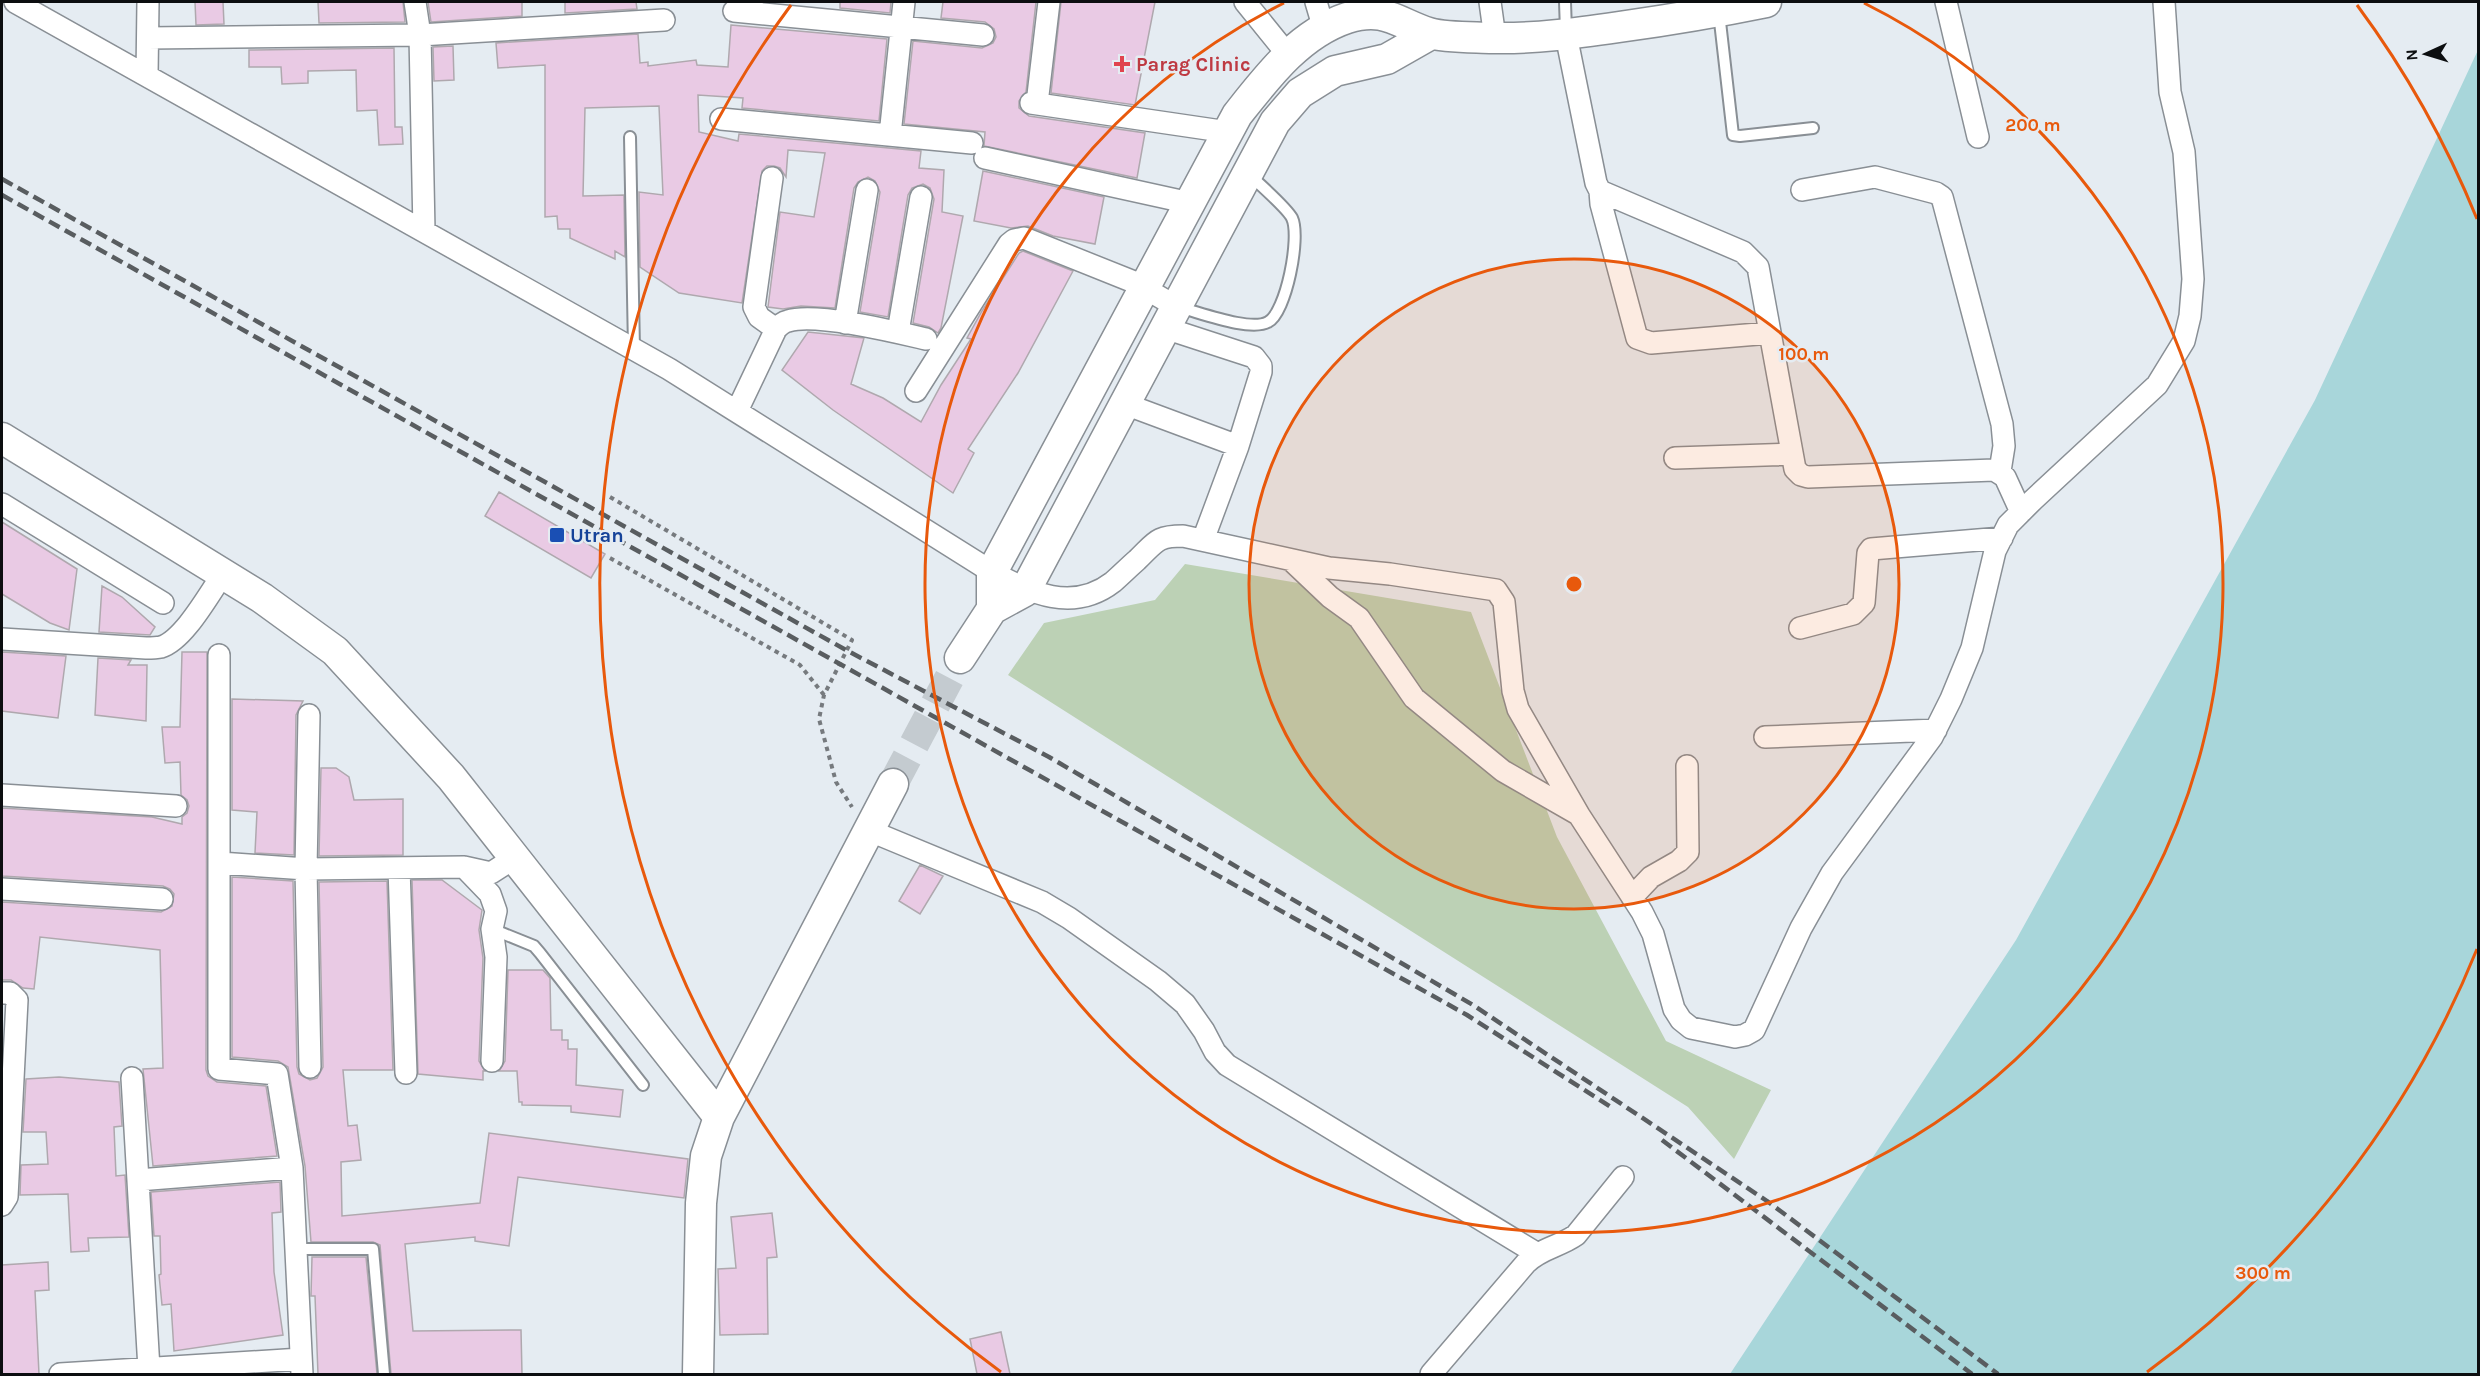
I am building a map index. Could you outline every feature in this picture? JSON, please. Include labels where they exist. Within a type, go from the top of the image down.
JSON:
[{"type":"street","points":[[15,2],[634,349],[1025,591],[1061,599],[1089,594],[1111,583],[1154,541],[1165,536],[1183,536],[1329,568],[1390,574],[1496,590],[1504,602],[1512,691],[1518,709],[1578,815],[1632,897],[1653,934],[1674,1010],[1691,1028],[1735,1037],[1754,1030],[1801,928],[1832,873],[1936,730],[1952,699],[1972,648],[1995,551],[2008,525],[2157,385],[2184,340],[2190,316],[2193,279],[2184,152],[2172,109],[2164,2]]},
{"type":"street","points":[[147,75],[148,2]]},
{"type":"street","points":[[415,2],[420,35],[424,231]]},
{"type":"street","points":[[890,135],[904,2]]},
{"type":"street","points":[[1048,2],[1035,99],[1228,132]]},
{"type":"street","points":[[1245,2],[1288,56]]},
{"type":"street","points":[[1490,2],[1495,38]]},
{"type":"street","points":[[992,609],[992,572],[1228,132],[1265,79],[1288,56],[1320,15],[1348,18],[1384,14],[1431,34],[1495,38],[1566,35],[1719,12],[1761,2]]},
{"type":"street","points":[[1946,2],[1978,137]]},
{"type":"street","points":[[734,11],[983,35]]},
{"type":"street","points":[[148,38],[420,35],[664,20]]},
{"type":"street","points":[[960,658],[992,609],[1025,591],[1275,122],[1300,93],[1335,71],[1386,59],[1431,34]]},
{"type":"street","points":[[1566,35],[1596,183],[1600,191],[1601,204],[1637,338],[1651,343],[1770,333]]},
{"type":"street","points":[[721,119],[890,135],[978,150],[1190,203]]},
{"type":"street","points":[[1802,190],[1875,177],[1935,193],[1942,197],[2002,424],[2004,446],[2000,471],[2021,512]]},
{"type":"street","points":[[772,178],[754,307],[759,316],[776,329]]},
{"type":"street","points":[[845,323],[867,190]]},
{"type":"street","points":[[1600,191],[1743,252],[1758,267],[1795,469],[1801,475],[1808,477],[2000,471]]},
{"type":"street","points":[[898,332],[921,197]]},
{"type":"street","points":[[916,391],[1009,244],[1014,240],[1024,238],[1144,288],[1171,317],[1258,360],[1261,372],[1238,446],[1203,540]]},
{"type":"street","points":[[737,411],[776,329],[788,320],[845,323],[926,339]]},
{"type":"street","points":[[1125,405],[1238,446]]},
{"type":"street","points":[[2,438],[262,598],[335,651],[451,777],[719,1117]]},
{"type":"street","points":[[1675,458],[1792,454]]},
{"type":"street","points":[[2,504],[163,603]]},
{"type":"street","points":[[1800,628],[1853,614],[1860,609],[1864,603],[1868,553],[1876,547],[2002,538]]},
{"type":"street","points":[[1291,559],[1330,597],[1359,618],[1414,698],[1503,771],[1578,815]]},
{"type":"street","points":[[2,639],[146,648],[161,646],[172,641],[184,628],[223,574]]},
{"type":"street","points":[[60,1374],[149,1369],[302,1366],[292,1168],[278,1074],[219,1069],[219,655]]},
{"type":"street","points":[[309,715],[306,869],[310,1067]]},
{"type":"street","points":[[1765,737],[1936,730]]},
{"type":"street","points":[[1632,897],[1651,877],[1679,861],[1688,852],[1687,766]]},
{"type":"street","points":[[698,1374],[701,1203],[706,1156],[719,1117],[893,784]]},
{"type":"street","points":[[2,795],[176,806]]},
{"type":"street","points":[[868,830],[1042,902],[1069,918],[1158,981],[1185,1004],[1204,1031],[1215,1052],[1227,1065],[1536,1253]]},
{"type":"street","points":[[220,863],[306,869],[464,867],[491,873],[514,858]]},
{"type":"street","points":[[464,867],[490,894],[496,911],[492,929],[496,957],[492,1061]]},
{"type":"street","points":[[399,868],[406,1073]]},
{"type":"street","points":[[2,889],[162,899]]},
{"type":"street","points":[[2,993],[14,996],[17,1005],[7,1197],[2,1205]]},
{"type":"street","points":[[132,1078],[149,1369]]},
{"type":"street","points":[[138,1180],[292,1168]]},
{"type":"street","points":[[1431,1374],[1536,1253],[1576,1235],[1623,1177]]},
{"type":"lane","points":[[1565,2],[1566,35]]},
{"type":"lane","points":[[1719,12],[1733,135],[1813,128]]},
{"type":"lane","points":[[630,137],[634,349]]},
{"type":"lane","points":[[1171,317],[1253,326],[1268,322],[1275,317],[1293,267],[1296,245],[1292,217],[1248,173]]},
{"type":"lane","points":[[492,929],[534,946],[643,1085]]},
{"type":"lane","points":[[296,1249],[373,1250],[384,1374]]},
{"type":"path","points":[[610,497],[852,640],[824,695],[819,720],[836,782]]},
{"type":"path","points":[[610,558],[800,665],[824,695]]},
{"type":"green space","points":[[1185,564],[1471,612],[1557,837],[1666,1041],[1771,1090],[1734,1159],[1688,1107],[1008,675],[1044,623],[1155,600]]},
{"type":"water","points":[[2478,50],[2478,1374],[1730,1374],[2016,940],[2315,400]]},
{"type":"building","points":[[195,2],[223,2],[224,24],[196,25]]},
{"type":"building","points":[[318,2],[403,2],[405,22],[319,23]]},
{"type":"building","points":[[428,2],[522,2],[522,16],[431,22]]},
{"type":"building","points":[[565,2],[636,2],[637,9],[565,13]]},
{"type":"building","points":[[840,2],[891,2],[890,13],[840,8]]},
{"type":"building","points":[[943,2],[1036,2],[1026,92],[1019,101],[1019,108],[1029,116],[1145,133],[1137,178],[984,146],[985,132],[904,124],[913,41],[982,48],[993,43],[996,37],[994,29],[985,22],[941,18]]},
{"type":"building","points":[[1061,2],[1155,2],[1135,105],[1051,93]]},
{"type":"building","points":[[731,25],[887,39],[879,121],[742,108],[743,98],[698,95],[699,132],[738,141],[739,134],[921,151],[919,168],[944,170],[942,212],[963,216],[941,328],[938,333],[929,327],[913,323],[934,199],[930,188],[923,184],[912,188],[908,195],[888,317],[860,312],[880,192],[875,181],[868,177],[858,182],[854,188],[835,308],[768,307],[780,212],[814,217],[825,153],[788,150],[786,177],[780,168],[774,166],[767,166],[762,171],[742,303],[679,293],[640,267],[639,192],[663,195],[659,106],[585,108],[583,196],[624,195],[625,257],[615,251],[615,259],[570,238],[570,229],[558,229],[557,216],[545,217],[545,65],[498,68],[496,43],[638,34],[640,63],[648,62],[648,66],[696,60],[697,65],[728,67]]},
{"type":"building","points":[[453,46],[454,80],[434,81],[433,47]]},
{"type":"building","points":[[394,48],[395,127],[402,127],[403,144],[379,145],[377,110],[357,111],[356,70],[308,71],[308,83],[282,84],[281,67],[249,67],[249,50]]},
{"type":"building","points":[[983,171],[1104,197],[1095,244],[1053,236],[1028,226],[1011,228],[974,221]]},
{"type":"building","points":[[1023,251],[1073,271],[1018,373],[968,449],[974,453],[953,493],[833,410],[782,370],[808,332],[864,338],[851,384],[883,398],[921,422],[941,385],[971,339],[967,338],[982,311],[1019,253]]},
{"type":"building","points":[[499,492],[605,554],[591,578],[485,516]]},
{"type":"building","points":[[2,522],[77,569],[69,630],[50,623],[2,594]]},
{"type":"building","points":[[102,586],[122,597],[155,627],[150,635],[99,632]]},
{"type":"building","points":[[2,652],[66,656],[58,718],[2,711]]},
{"type":"building","points":[[182,652],[207,652],[206,1070],[208,1076],[217,1082],[266,1086],[277,1156],[153,1166],[143,1069],[163,1068],[160,950],[40,937],[34,989],[23,988],[11,980],[2,980],[2,902],[161,912],[172,906],[174,894],[163,886],[2,876],[2,808],[152,817],[182,824],[182,817],[187,813],[189,806],[187,800],[181,795],[180,762],[165,763],[162,727],[180,727]]},
{"type":"building","points":[[98,658],[131,660],[128,665],[147,665],[146,721],[95,715]]},
{"type":"building","points":[[232,699],[303,701],[296,715],[294,855],[255,853],[257,812],[232,810]]},
{"type":"building","points":[[321,768],[336,768],[349,777],[354,800],[403,799],[403,855],[319,856]]},
{"type":"building","points":[[920,865],[943,876],[920,914],[899,901]]},
{"type":"building","points":[[232,877],[293,881],[297,1067],[299,1074],[310,1080],[317,1078],[323,1067],[319,882],[387,881],[393,1070],[343,1070],[348,1126],[357,1125],[361,1160],[341,1162],[342,1216],[480,1203],[489,1133],[688,1159],[684,1198],[518,1177],[509,1246],[475,1241],[475,1237],[405,1244],[413,1331],[521,1330],[522,1374],[391,1374],[380,1245],[373,1242],[311,1242],[305,1166],[288,1067],[278,1061],[232,1057]]},
{"type":"building","points":[[412,880],[442,880],[482,910],[479,930],[483,958],[479,1061],[485,1071],[483,1071],[483,1080],[418,1074]]},
{"type":"building","points":[[508,970],[543,970],[550,978],[551,1030],[562,1030],[562,1040],[568,1040],[568,1049],[577,1049],[576,1085],[623,1090],[620,1117],[571,1112],[571,1106],[522,1105],[522,1102],[519,1102],[517,1071],[499,1071],[505,1061]]},
{"type":"building","points":[[59,1077],[119,1082],[122,1126],[114,1127],[116,1176],[125,1175],[129,1237],[88,1238],[89,1251],[71,1252],[68,1194],[20,1195],[21,1165],[48,1164],[46,1132],[23,1132],[26,1079]]},
{"type":"building","points":[[280,1182],[281,1212],[272,1213],[274,1272],[283,1335],[174,1351],[171,1304],[162,1305],[159,1275],[161,1274],[160,1236],[154,1236],[151,1192]]},
{"type":"building","points":[[772,1213],[777,1257],[767,1258],[768,1334],[720,1335],[718,1269],[736,1268],[731,1217]]},
{"type":"building","points":[[312,1257],[366,1257],[377,1374],[318,1374],[315,1296],[311,1296]]},
{"type":"building","points":[[48,1262],[49,1290],[35,1291],[39,1374],[2,1374],[2,1265]]},
{"type":"building","points":[[1001,1332],[1010,1374],[977,1374],[970,1339]]},
{"type":"tunnel","points":[[893,784],[960,658]]},
{"type":"railway","points":[[2,179],[846,650],[1049,757],[1473,1005],[1767,1201],[1998,1374]]},
{"type":"railway","points":[[2,195],[1467,1015],[1614,1109]]},
{"type":"railway","points":[[1662,1140],[1972,1374]]},
{"type":"place","name":"Parag Clinic","points":[[1122,64]]},
{"type":"place","name":"Utran","points":[[557,535]]}]
